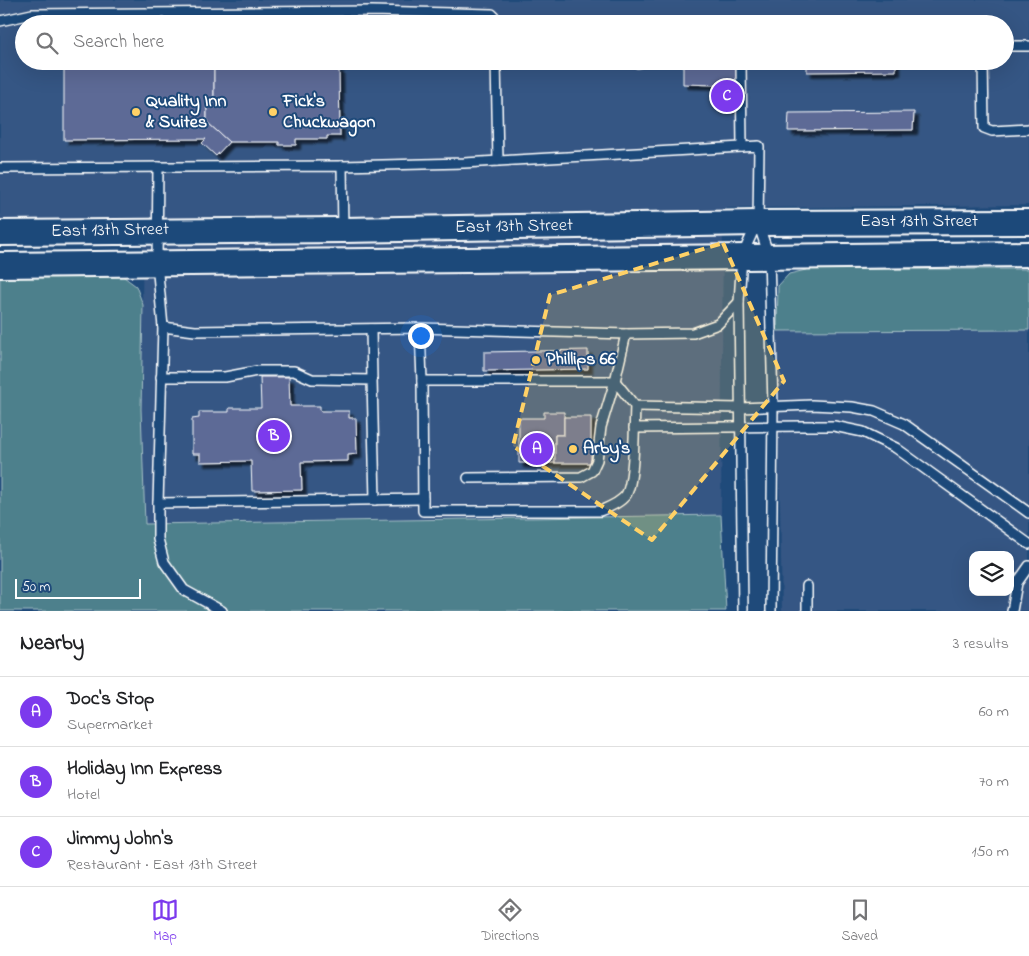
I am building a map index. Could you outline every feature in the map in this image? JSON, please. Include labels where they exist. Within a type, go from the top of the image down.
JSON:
[{"type":"main road","name":"East 13th Street","points":[[0,233],[343,230],[758,223],[1029,222]]},
{"type":"main road","name":"East 13th Street","points":[[0,265],[1029,254]]},
{"type":"lane","points":[[27,15],[372,11],[493,15]]},
{"type":"lane","points":[[0,21],[15,18]]},
{"type":"lane","points":[[1014,46],[1029,46]]},
{"type":"lane","points":[[496,70],[498,161]]},
{"type":"lane","points":[[742,70],[742,147]]},
{"type":"lane","points":[[983,70],[984,128],[992,131],[1029,129]]},
{"type":"lane","points":[[0,168],[420,165],[759,146],[758,223],[770,256],[773,406],[771,611]]},
{"type":"lane","points":[[342,166],[343,230]]},
{"type":"lane","points":[[158,167],[157,264],[163,327],[158,540],[164,562],[184,590],[222,611]]},
{"type":"lane","points":[[743,611],[739,302],[742,256],[758,223]]},
{"type":"lane","points":[[163,327],[195,331],[420,328],[626,334],[692,333],[718,324],[739,302]]},
{"type":"lane","points":[[420,328],[423,511],[600,510],[613,506],[626,494],[631,479],[635,406],[615,381]]},
{"type":"lane","points":[[371,329],[375,500]]},
{"type":"lane","points":[[468,478],[581,477],[592,471],[597,460],[601,427],[615,381],[626,334]]},
{"type":"lane","points":[[161,377],[225,377],[257,371],[294,371],[312,379],[372,380]]},
{"type":"lane","points":[[422,381],[615,381]]},
{"type":"lane","points":[[635,406],[740,408],[812,405],[852,407],[874,411],[904,424],[1029,513]]},
{"type":"lane","points":[[634,428],[834,426],[863,432],[896,448],[1029,544]]},
{"type":"lane","points":[[158,504],[423,499]]},
{"type":"lane","points":[[1012,611],[1017,583],[1029,566]]},
{"type":"lane","points":[[807,586],[807,611]]},
{"type":"highlighted area","points":[[723,243],[784,381],[652,540],[513,446],[550,295]]},
{"type":"shaded area","points":[[0,0],[1029,0],[1029,205],[723,208],[721,515],[145,524],[141,409],[143,222],[0,223]]},
{"type":"shaded area","points":[[1029,330],[1029,611],[782,611],[777,331]]},
{"type":"green space","points":[[810,269],[1029,269],[1029,330],[777,331],[778,286],[789,274]]},
{"type":"green space","points":[[114,272],[136,286],[143,305],[141,409],[145,524],[721,515],[726,611],[0,611],[0,273]]},
{"type":"building","name":"Quality Inn & Suites","points":[[64,70],[214,70],[214,102],[207,103],[207,122],[229,142],[216,156],[202,143],[206,139],[64,140]]},
{"type":"building","name":"Fick's Chuckwagon","points":[[214,70],[339,70],[340,136],[327,136],[327,139],[296,139],[296,145],[279,145],[279,142],[229,142],[207,122],[207,103],[214,102]]},
{"type":"building","points":[[683,70],[737,70],[737,108],[716,108],[716,85],[683,84]]},
{"type":"building","points":[[807,70],[896,70],[896,71],[807,72]]},
{"type":"building","points":[[914,112],[913,130],[788,131],[789,113]]},
{"type":"building","name":"Phillips 66","points":[[588,350],[588,369],[484,371],[484,352]]},
{"type":"building","points":[[260,377],[289,377],[290,406],[320,406],[320,411],[349,411],[349,418],[356,418],[357,454],[348,455],[348,461],[301,462],[302,490],[252,491],[251,461],[200,462],[200,454],[192,454],[192,419],[199,418],[199,412],[229,412],[229,408],[261,408]]},
{"type":"building","points":[[544,412],[564,412],[564,435],[555,435],[555,463],[519,463],[519,418],[544,418]]},
{"type":"building","name":"Arby's","points":[[564,417],[591,417],[591,463],[555,463],[555,435],[564,435]]},
{"type":"place","name":"Jimmy John's","points":[[727,96]]},
{"type":"place","name":"Quality Inn & Suites","points":[[136,112]]},
{"type":"place","name":"Fick's Chuckwagon","points":[[273,112]]},
{"type":"place","name":"Phillips 66","points":[[536,360]]},
{"type":"place","name":"Holiday Inn Express","points":[[274,436]]},
{"type":"place","name":"Doc's Stop","points":[[537,449]]},
{"type":"place","name":"Arby's","points":[[573,449]]}]
